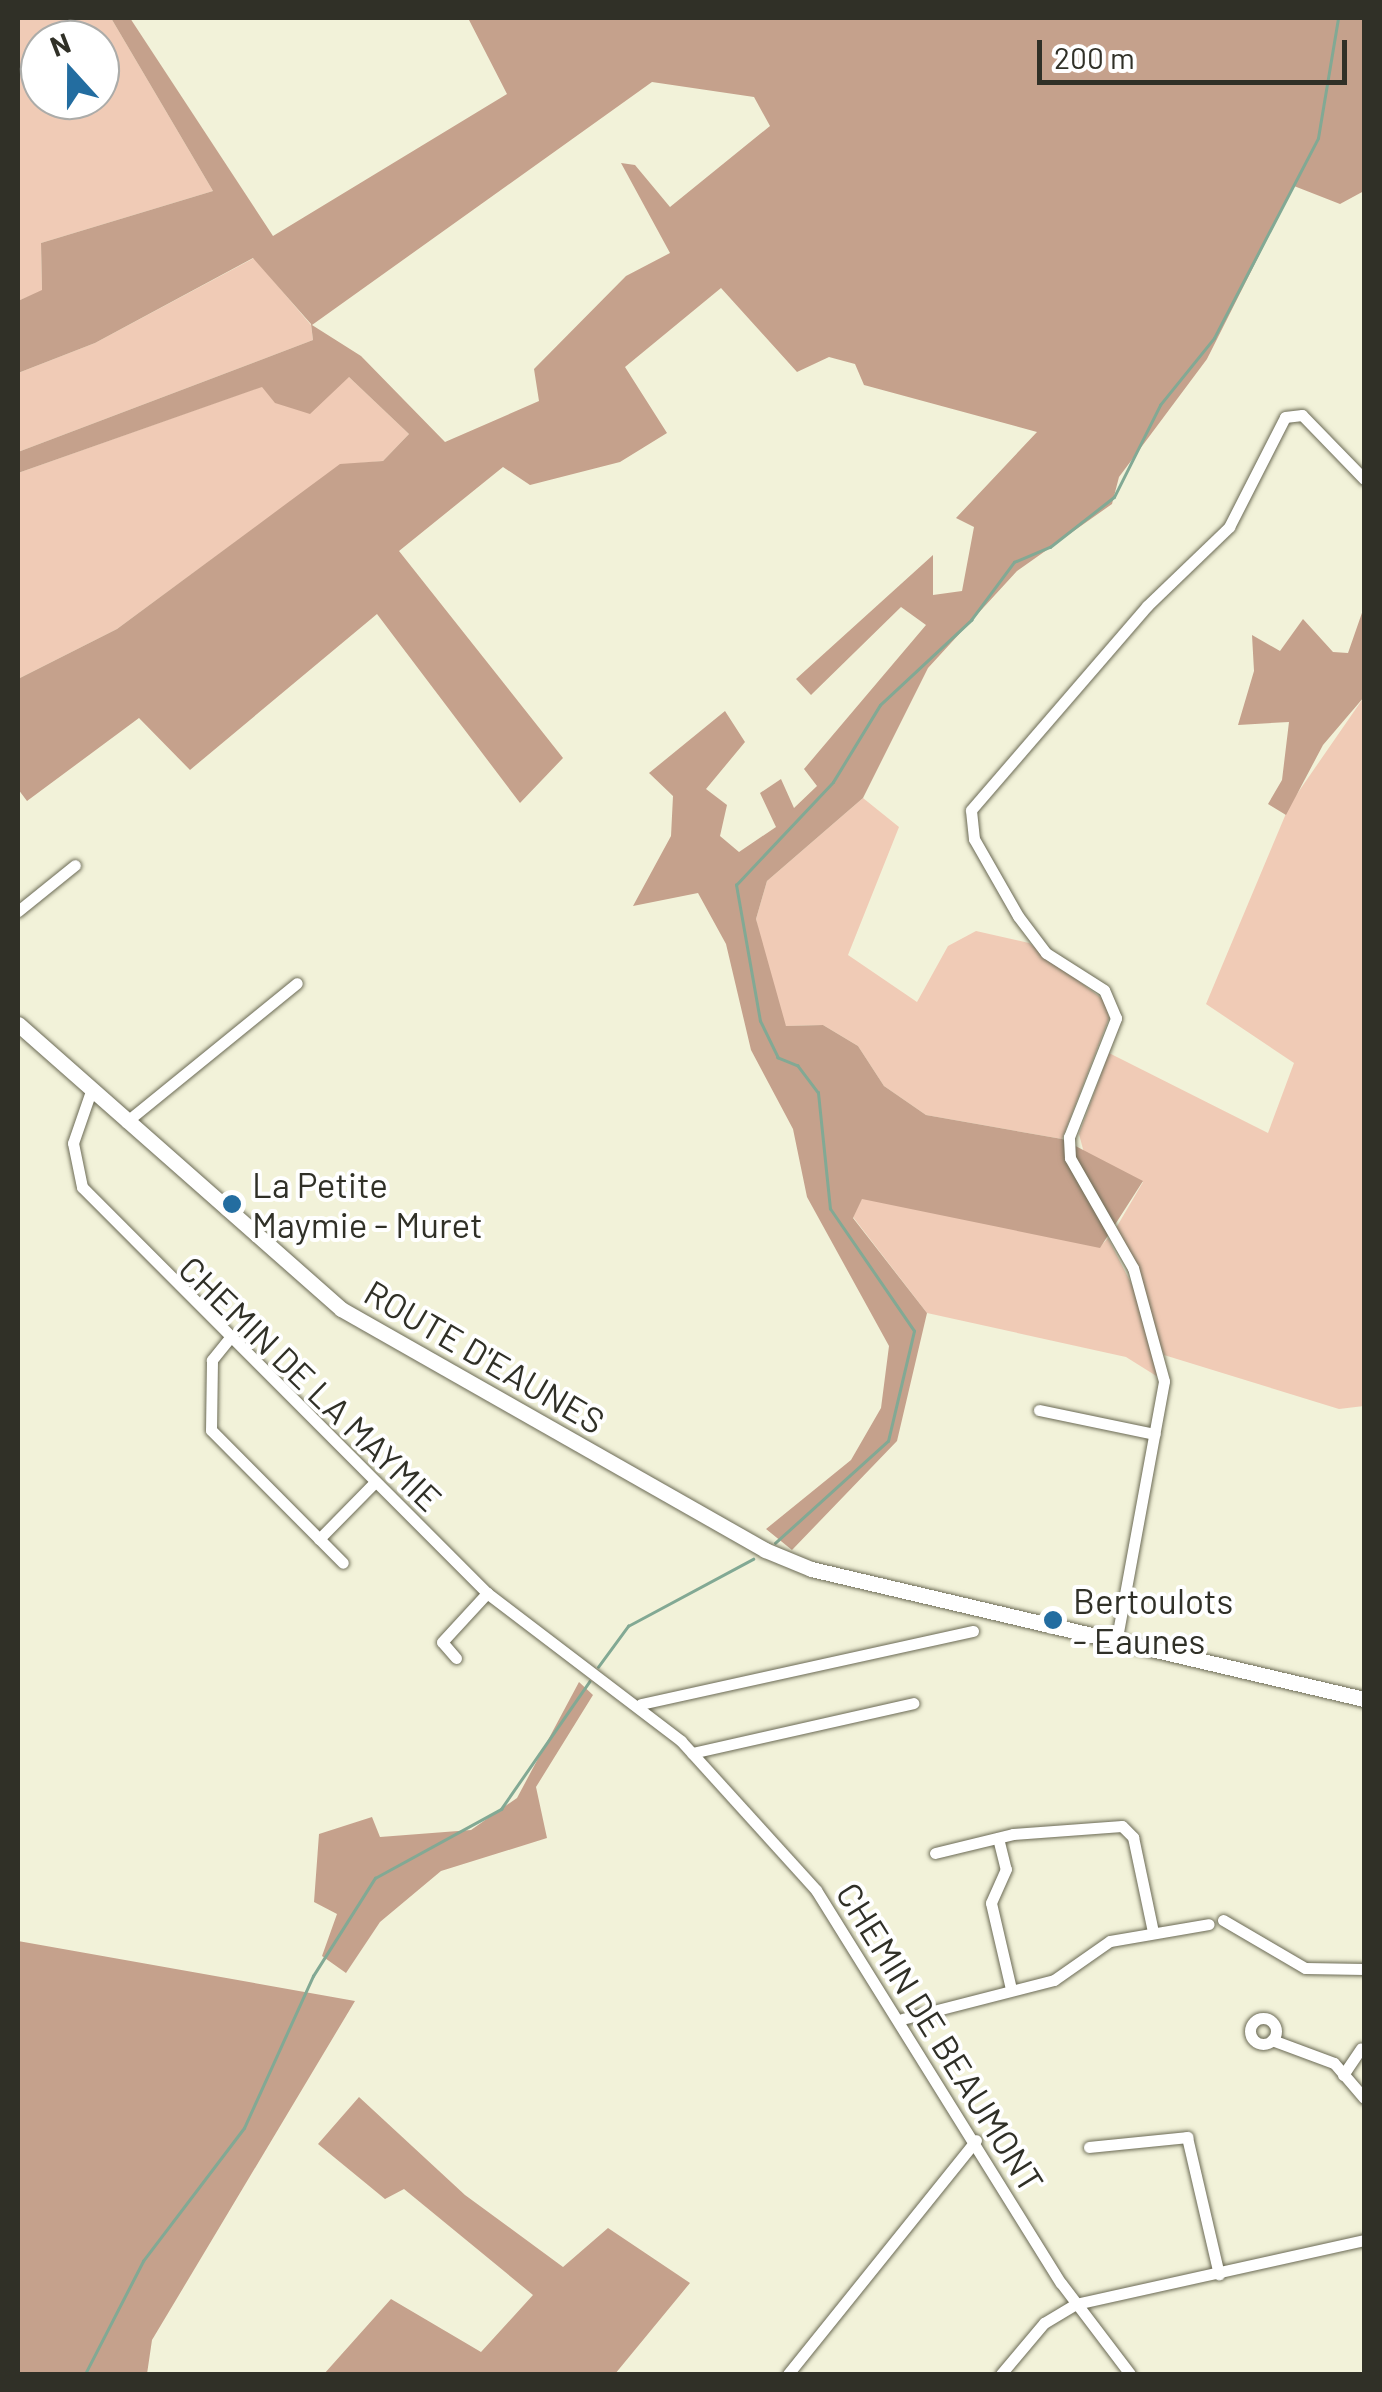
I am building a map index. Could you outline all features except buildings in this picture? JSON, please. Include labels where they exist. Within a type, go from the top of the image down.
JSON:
[{"type":"main road","name":"ROUTE D'EAUNES","points":[[18,1024],[342,1310],[765,1550],[1116,1643],[1364,1699]]},
{"type":"street","points":[[1116,1643],[1164,1381],[1142,1291],[1070,1158],[1113,1006],[1104,990],[1046,952],[1018,916],[974,839],[971,810],[1238,516],[1285,417],[1302,415],[1364,479]]},
{"type":"street","points":[[18,911],[75,865]]},
{"type":"street","points":[[126,1122],[297,983]]},
{"type":"street","name":"CHEMIN DE LA MAYMIE","points":[[91,1091],[72,1142],[82,1187],[228,1340],[487,1593],[589,1674]]},
{"type":"street","points":[[228,1340],[212,1360],[214,1435],[344,1563]]},
{"type":"street","points":[[1039,1410],[1154,1434]]},
{"type":"street","points":[[319,1539],[374,1483]]},
{"type":"street","points":[[456,1658],[442,1642],[487,1593]]},
{"type":"street","points":[[641,1704],[974,1631]]},
{"type":"street","name":"CHEMIN DE BEAUMONT","points":[[589,1674],[641,1704],[692,1753],[816,1890],[902,2019],[1076,2304],[1130,2374]]},
{"type":"street","points":[[692,1753],[913,1704]]},
{"type":"street","points":[[935,1853],[998,1838],[1129,1830],[1153,1932]]},
{"type":"street","points":[[998,1838],[1005,1872],[991,1903],[1011,1989]]},
{"type":"street","points":[[1223,1920],[1305,1968],[1364,1969]]},
{"type":"street","points":[[902,2019],[1061,1978],[1098,1946],[1153,1932],[1210,1924]]},
{"type":"street","points":[[1272,2040],[1343,2075],[1364,2098]]},
{"type":"street","points":[[1343,2075],[1362,2048]]},
{"type":"street","points":[[1089,2147],[1187,2137],[1220,2274]]},
{"type":"street","points":[[788,2374],[976,2140]]},
{"type":"street","points":[[1001,2374],[1044,2323],[1076,2304],[1364,2240]]},
{"type":"shaded area","points":[[18,18],[111,18],[20,20],[20,120],[120,120],[120,33],[213,191],[41,243],[42,291],[18,301]]},
{"type":"shaded area","points":[[111,18],[130,18],[273,236],[507,94],[468,18],[1364,18],[1364,191],[1340,204],[1294,186],[1207,359],[1119,477],[1112,504],[1017,571],[928,668],[863,798],[767,881],[756,919],[786,1026],[823,1025],[858,1046],[884,1086],[926,1115],[1062,1139],[1143,1181],[1100,1248],[862,1199],[853,1218],[927,1313],[897,1441],[792,1550],[766,1529],[851,1460],[881,1408],[889,1346],[807,1197],[793,1129],[751,1050],[726,944],[698,893],[633,906],[671,836],[673,796],[649,773],[725,711],[745,742],[706,789],[727,805],[720,836],[739,852],[776,827],[760,793],[781,779],[794,808],[817,786],[804,769],[926,625],[901,607],[811,695],[796,679],[933,555],[933,595],[962,591],[974,527],[956,518],[1037,432],[864,385],[855,364],[829,357],[797,372],[721,288],[625,367],[667,433],[620,462],[530,485],[503,467],[399,551],[563,758],[520,803],[377,614],[190,770],[139,718],[27,801],[18,789],[18,679],[117,629],[340,464],[383,461],[409,434],[349,377],[310,414],[275,403],[262,387],[18,473],[18,452],[313,340],[311,324],[253,258],[95,343],[18,373],[18,301],[42,290],[41,243],[213,191],[120,33],[120,20]],"holes":[[[652,82],[754,97],[770,126],[670,207],[635,165],[621,163],[670,253],[626,276],[534,369],[539,401],[445,442],[361,356],[312,325]]]},
{"type":"shaded area","points":[[254,258],[311,325],[313,340],[18,452],[18,373],[95,343]]},
{"type":"shaded area","points":[[349,377],[409,434],[383,461],[340,465],[117,629],[18,679],[18,473],[263,386]]},
{"type":"shaded area","points":[[1364,607],[1364,697],[1323,745],[1286,815],[1268,804],[1282,780],[1289,722],[1238,725],[1254,671],[1252,635],[1280,651],[1303,619],[1333,652],[1348,653]]},
{"type":"shaded area","points":[[1364,697],[1364,1406],[1339,1409],[1164,1355],[1116,1228],[1143,1182],[1084,1153],[1079,1134],[1109,1053],[1268,1133],[1294,1063],[1206,1004],[1290,804]]},
{"type":"shaded area","points":[[863,798],[899,827],[848,955],[917,1002],[948,946],[976,931],[1029,943],[1105,1001],[1109,1018],[1062,1139],[926,1115],[884,1086],[858,1046],[823,1025],[786,1026],[775,1009],[756,919],[767,881]]},
{"type":"shaded area","points":[[862,1198],[1100,1247],[1108,1238],[1133,1287],[1158,1377],[1126,1357],[927,1313],[853,1217]]},
{"type":"shaded area","points":[[579,1682],[593,1695],[536,1787],[547,1838],[441,1871],[380,1922],[346,1973],[322,1956],[337,1914],[314,1902],[319,1834],[372,1817],[380,1837],[471,1830],[517,1798]]},
{"type":"shaded area","points":[[18,1941],[355,2001],[152,2340],[147,2374],[18,2374]]},
{"type":"shaded area","points":[[359,2097],[465,2195],[563,2267],[608,2228],[690,2283],[615,2374],[324,2374],[391,2299],[481,2352],[533,2295],[404,2189],[385,2199],[318,2144]]},
{"type":"waterway","points":[[775,1543],[888,1441],[914,1331],[830,1209],[818,1093],[798,1066],[778,1058],[760,1021],[736,885],[833,782],[880,705],[971,620],[1014,562],[1050,547],[1114,497],[1160,405],[1214,338],[1318,138],[1338,18]]},
{"type":"waterway","points":[[598,1667],[628,1626],[753,1559]]},
{"type":"waterway","points":[[85,2374],[143,2261],[244,2128],[313,1976],[375,1878],[501,1809],[589,1682]]},
{"type":"place","name":"La Petite Maymie - Muret","points":[[232,1204]]},
{"type":"place","name":"Bertoulots - Eaunes","points":[[1053,1620]]}]
